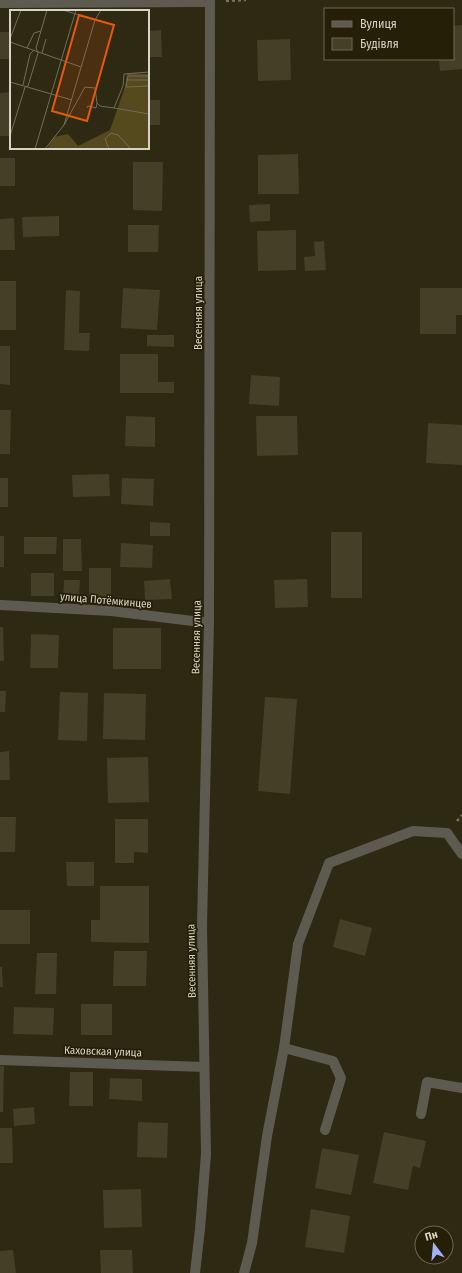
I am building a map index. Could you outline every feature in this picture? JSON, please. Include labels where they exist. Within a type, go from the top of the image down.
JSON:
[{"type":"street","points":[[0,3],[210,1]]},
{"type":"street","name":"Весенняя улица","points":[[195,1273],[206,1154],[202,926],[209,623],[210,1]]},
{"type":"street","name":"улица Потёмкинцев","points":[[0,605],[112,611],[209,623]]},
{"type":"street","points":[[244,1273],[252,1243],[267,1136],[284,1048],[298,944],[329,863],[413,831],[447,833],[462,854]]},
{"type":"street","points":[[284,1048],[333,1061],[341,1078],[325,1130]]},
{"type":"street","name":"Каховская улица","points":[[0,1060],[204,1067]]},
{"type":"street","points":[[421,1114],[427,1082],[462,1088]]},
{"type":"building","points":[[462,25],[462,69],[440,71],[439,60],[454,60],[454,26]]},
{"type":"building","points":[[161,30],[162,57],[149,57],[149,31]]},
{"type":"building","points":[[0,32],[10,32],[10,59],[0,59]]},
{"type":"building","points":[[290,39],[291,80],[258,81],[257,40]]},
{"type":"building","points":[[10,92],[10,136],[0,136],[0,93]]},
{"type":"building","points":[[149,100],[160,100],[160,125],[149,125]]},
{"type":"building","points":[[298,154],[299,194],[258,194],[258,155]]},
{"type":"building","points":[[0,158],[15,158],[15,186],[0,186]]},
{"type":"building","points":[[133,162],[163,162],[162,211],[133,210]]},
{"type":"building","points":[[270,204],[270,221],[250,222],[249,205]]},
{"type":"building","points":[[59,216],[59,236],[23,237],[22,217]]},
{"type":"building","points":[[14,218],[15,250],[0,250],[0,219]]},
{"type":"building","points":[[128,225],[159,225],[158,252],[128,252]]},
{"type":"building","points":[[296,230],[296,270],[258,271],[257,231]]},
{"type":"building","points":[[324,241],[326,270],[305,271],[304,257],[315,256],[314,242]]},
{"type":"building","points":[[0,281],[16,281],[16,330],[0,330]]},
{"type":"building","points":[[123,288],[160,290],[157,330],[121,328]]},
{"type":"building","points":[[420,288],[462,288],[462,315],[456,315],[456,334],[420,334]]},
{"type":"building","points":[[66,290],[80,291],[79,333],[90,333],[89,351],[64,350]]},
{"type":"building","points":[[147,335],[174,335],[174,347],[147,346]]},
{"type":"building","points":[[0,346],[10,346],[10,385],[0,384]]},
{"type":"building","points":[[120,354],[158,354],[158,382],[174,382],[174,393],[120,393]]},
{"type":"building","points":[[251,375],[280,377],[279,406],[249,404]]},
{"type":"building","points":[[0,410],[11,410],[10,454],[0,454]]},
{"type":"building","points":[[126,416],[155,417],[155,447],[125,446]]},
{"type":"building","points":[[256,416],[297,416],[298,455],[257,456]]},
{"type":"building","points":[[428,423],[462,425],[462,465],[426,463]]},
{"type":"building","points":[[109,474],[110,496],[73,497],[72,475]]},
{"type":"building","points":[[0,478],[8,478],[8,507],[0,507]]},
{"type":"building","points":[[122,478],[154,479],[153,506],[121,504]]},
{"type":"building","points":[[150,522],[170,523],[170,536],[150,536]]},
{"type":"building","points":[[331,532],[362,532],[362,598],[331,598]]},
{"type":"building","points":[[0,536],[4,536],[4,567],[0,567]]},
{"type":"building","points":[[24,537],[57,537],[56,554],[24,554]]},
{"type":"building","points":[[63,539],[81,539],[82,571],[63,571]]},
{"type":"building","points":[[121,543],[153,545],[152,568],[120,567]]},
{"type":"building","points":[[89,568],[111,568],[111,598],[89,598]]},
{"type":"building","points":[[31,573],[54,573],[54,596],[31,596]]},
{"type":"building","points":[[170,579],[172,599],[145,600],[144,581]]},
{"type":"building","points":[[307,579],[308,607],[275,608],[274,580]]},
{"type":"building","points":[[64,580],[80,580],[79,598],[63,599]]},
{"type":"building","points":[[0,627],[3,627],[4,661],[0,661]]},
{"type":"building","points":[[113,628],[161,628],[161,669],[113,669]]},
{"type":"building","points":[[31,634],[59,635],[58,668],[30,668]]},
{"type":"building","points":[[0,691],[6,691],[5,712],[0,712]]},
{"type":"building","points":[[60,692],[88,693],[87,741],[58,740]]},
{"type":"building","points":[[104,693],[146,694],[145,740],[103,739]]},
{"type":"building","points":[[265,697],[297,699],[290,794],[258,791]]},
{"type":"building","points":[[9,751],[10,780],[0,780],[0,752]]},
{"type":"building","points":[[148,757],[149,802],[108,803],[107,758]]},
{"type":"building","points":[[0,817],[16,817],[15,852],[0,852]]},
{"type":"building","points":[[115,819],[148,819],[148,853],[134,852],[134,863],[115,863]]},
{"type":"building","points":[[66,862],[94,862],[94,886],[67,886]]},
{"type":"building","points":[[100,886],[149,886],[149,943],[91,942],[91,920],[100,920]]},
{"type":"building","points":[[0,910],[30,910],[30,944],[0,944]]},
{"type":"building","points":[[340,919],[372,928],[365,956],[333,947]]},
{"type":"building","points":[[114,951],[147,951],[146,986],[113,986]]},
{"type":"building","points":[[37,953],[57,953],[56,994],[35,994]]},
{"type":"building","points":[[0,967],[2,967],[3,987],[0,987]]},
{"type":"building","points":[[81,1004],[112,1004],[112,1035],[81,1035]]},
{"type":"building","points":[[14,1007],[54,1008],[53,1035],[13,1034]]},
{"type":"building","points":[[0,1066],[4,1066],[3,1112],[0,1112]]},
{"type":"building","points":[[70,1072],[93,1072],[93,1106],[69,1106]]},
{"type":"building","points":[[110,1078],[142,1079],[142,1101],[109,1099]]},
{"type":"building","points":[[34,1107],[35,1124],[14,1126],[13,1109]]},
{"type":"building","points":[[138,1122],[168,1123],[167,1158],[137,1157]]},
{"type":"building","points":[[0,1128],[12,1128],[13,1163],[0,1163]]},
{"type":"building","points":[[384,1132],[426,1141],[420,1168],[413,1166],[408,1190],[373,1183]]},
{"type":"building","points":[[322,1148],[359,1155],[351,1195],[315,1188]]},
{"type":"building","points":[[141,1189],[142,1227],[104,1228],[103,1190]]},
{"type":"building","points":[[311,1209],[350,1216],[344,1253],[305,1247]]},
{"type":"building","points":[[13,1250],[16,1273],[0,1273],[0,1251]]},
{"type":"building","points":[[100,1250],[132,1250],[133,1273],[101,1273]]}]
